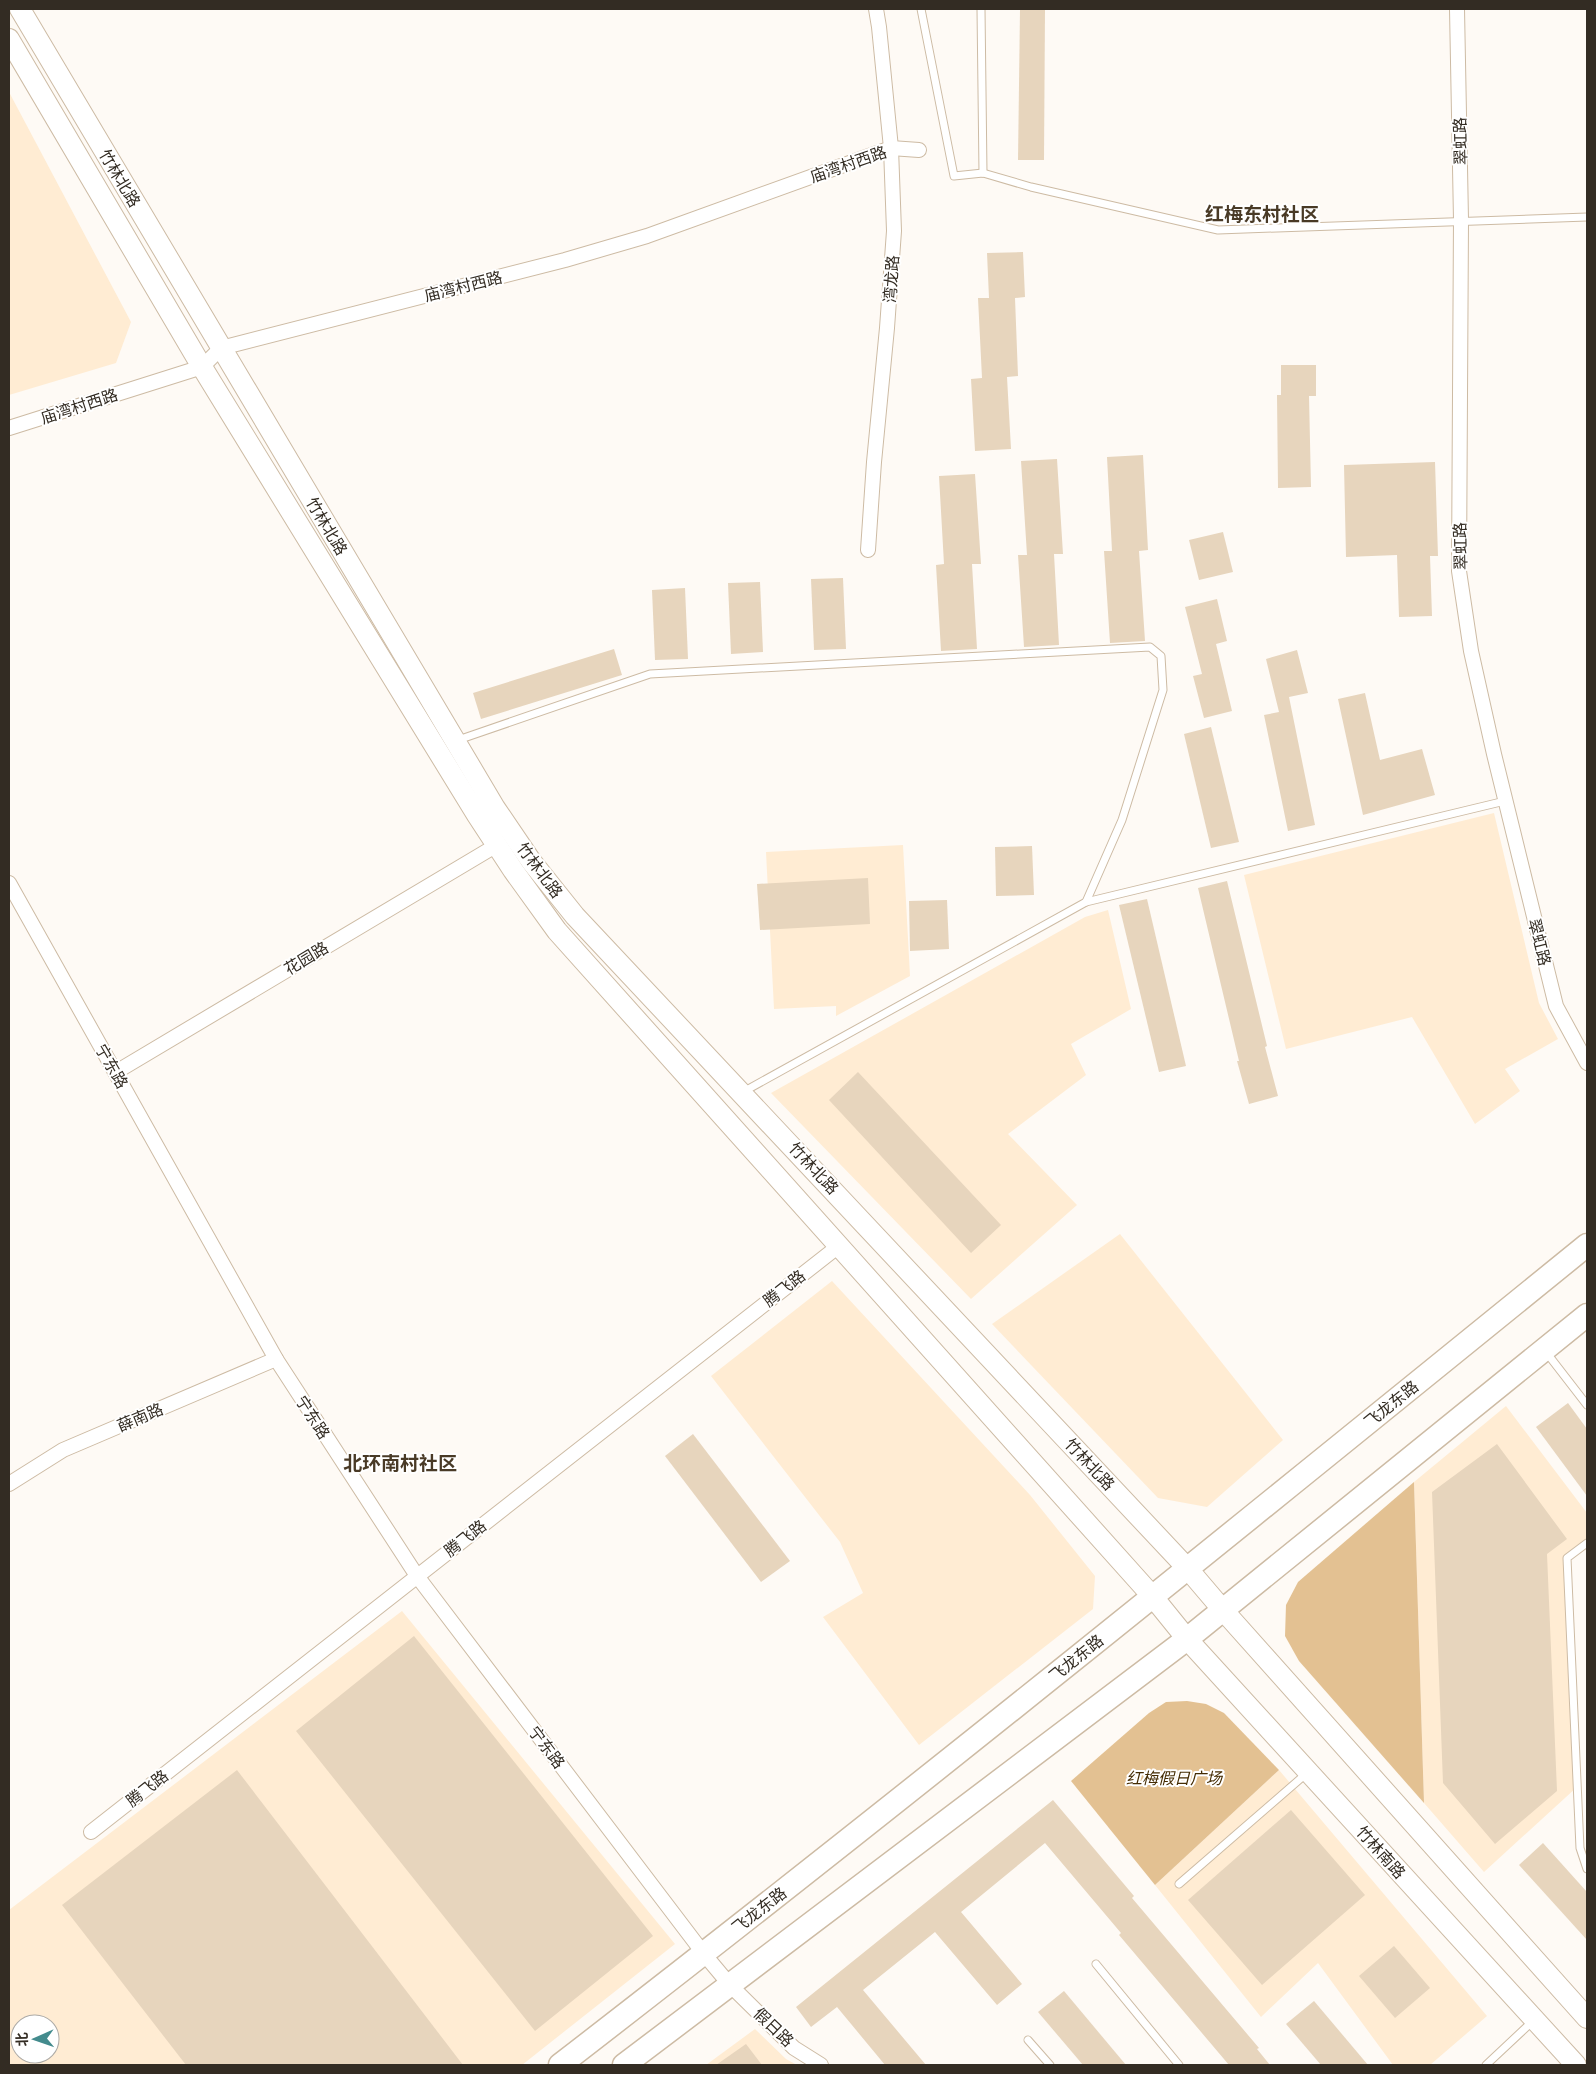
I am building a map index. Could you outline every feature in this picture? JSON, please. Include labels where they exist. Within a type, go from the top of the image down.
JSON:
[{"type":"main road","name":"竹林北路","points":[[20,9],[495,808],[531,861],[575,916],[743,1092],[1188,1569],[1222,1609]]},
{"type":"main road","name":"竹林北路","points":[[9,39],[202,367],[496,845],[557,931],[840,1245],[1153,1597],[1187,1639]]},
{"type":"main road","name":"飞龙东路","points":[[560,2065],[704,1954],[1153,1597],[1587,1245]]},
{"type":"main road","points":[[624,2065],[1187,1639],[1587,1315]]},
{"type":"main road","points":[[1222,1609],[1587,2018]]},
{"type":"main road","name":"竹林南路","points":[[1187,1639],[1576,2065]]},
{"type":"street","name":"湾龙路","points":[[868,550],[894,231],[891,148],[876,9]]},
{"type":"street","name":"翠虹路","points":[[1458,9],[1461,220],[1459,571],[1471,651],[1556,1006],[1587,1064]]},
{"type":"street","name":"庙湾村西路","points":[[9,428],[202,367],[221,348],[564,260],[647,236],[891,148],[919,150]]},
{"type":"street","name":"花园路","points":[[116,1072],[496,845]]},
{"type":"street","name":"宁东路","points":[[9,883],[276,1359],[417,1576],[704,1954],[730,1985]]},
{"type":"street","name":"腾飞路","points":[[91,1832],[840,1245]]},
{"type":"street","name":"薛南路","points":[[9,1484],[63,1450],[276,1359]]},
{"type":"street","name":"假日路","points":[[730,1985],[794,2048],[821,2065]]},
{"type":"lane","points":[[921,9],[954,176],[983,173],[1031,187],[1218,230],[1587,217]]},
{"type":"lane","points":[[981,9],[983,173]]},
{"type":"lane","points":[[455,741],[650,674],[1150,647],[1161,656],[1163,690],[1122,820],[1086,902]]},
{"type":"lane","points":[[743,1092],[1086,902],[1506,801]]},
{"type":"lane","points":[[1544,1349],[1587,1405]]},
{"type":"lane","points":[[1587,1543],[1567,1558],[1580,1848],[1587,1868]]},
{"type":"lane","points":[[1179,1884],[1308,1772]]},
{"type":"lane","points":[[1096,1964],[1179,2065]]},
{"type":"lane","points":[[1486,2065],[1534,2020]]},
{"type":"lane","points":[[1028,2040],[1050,2065]]},
{"type":"shaded area","points":[[9,92],[131,322],[116,363],[9,395]]},
{"type":"shaded area","points":[[1494,813],[1539,1003],[1558,1039],[1505,1069],[1520,1091],[1475,1124],[1412,1017],[1286,1049],[1244,875]]},
{"type":"shaded area","points":[[903,845],[910,976],[836,1016],[836,1006],[774,1009],[766,852]]},
{"type":"shaded area","points":[[1108,910],[1131,1009],[1071,1044],[1086,1075],[1008,1134],[1077,1205],[971,1299],[771,1093],[1085,917]]},
{"type":"shaded area","points":[[1120,1234],[1283,1440],[1207,1507],[1158,1498],[992,1324]]},
{"type":"shaded area","points":[[832,1281],[1030,1495],[1095,1576],[1093,1609],[919,1745],[823,1617],[863,1593],[840,1542],[711,1376]]},
{"type":"shaded area","points":[[1506,1406],[1587,1513],[1587,1543],[1567,1558],[1577,1787],[1484,1872],[1424,1803],[1414,1482]]},
{"type":"shaded area","points":[[402,1611],[675,1944],[522,2065],[9,2065],[9,1910]]},
{"type":"shaded area","points":[[1279,1770],[1487,2016],[1430,2065],[1393,2065],[1318,1963],[1261,2017],[1155,1885]]},
{"type":"shaded area","points":[[755,2029],[786,2059],[797,2065],[706,2065]]},
{"type":"green space","points":[[1414,1482],[1424,1803],[1299,1661],[1285,1636],[1286,1605],[1298,1582]]},
{"type":"green space","name":"红梅假日广场","points":[[1187,1701],[1206,1704],[1224,1713],[1279,1770],[1155,1885],[1071,1781],[1149,1713],[1166,1702]]},
{"type":"building","points":[[1020,9],[1045,9],[1044,160],[1018,160]]},
{"type":"building","points":[[1023,252],[1025,297],[1015,298],[1018,376],[1007,377],[1011,449],[975,451],[971,379],[982,378],[978,298],[989,298],[987,253]]},
{"type":"building","points":[[1281,365],[1316,365],[1316,396],[1309,396],[1311,487],[1278,488],[1277,395],[1281,395]]},
{"type":"building","points":[[1143,455],[1148,550],[1139,551],[1145,641],[1110,643],[1104,551],[1112,551],[1107,457]]},
{"type":"building","points":[[1057,459],[1063,554],[1054,554],[1059,645],[1024,647],[1018,555],[1027,555],[1021,461]]},
{"type":"building","points":[[1435,462],[1438,556],[1430,556],[1432,616],[1399,617],[1397,555],[1346,557],[1344,465]]},
{"type":"building","points":[[975,474],[981,564],[972,564],[977,649],[941,651],[936,565],[944,564],[939,476]]},
{"type":"building","points":[[1223,532],[1233,572],[1199,580],[1189,540]]},
{"type":"building","points":[[843,578],[846,649],[814,650],[811,579]]},
{"type":"building","points":[[760,582],[763,652],[731,654],[728,583]]},
{"type":"building","points":[[685,588],[688,659],[655,660],[652,590]]},
{"type":"building","points":[[1217,599],[1227,641],[1216,644],[1232,711],[1204,718],[1193,676],[1202,674],[1185,607]]},
{"type":"building","points":[[614,649],[622,675],[481,719],[473,693]]},
{"type":"building","points":[[1297,650],[1308,693],[1289,697],[1315,825],[1288,831],[1264,715],[1279,712],[1266,659]]},
{"type":"building","points":[[1365,693],[1380,760],[1422,749],[1435,795],[1363,815],[1338,699]]},
{"type":"building","points":[[1211,727],[1239,842],[1211,848],[1184,734]]},
{"type":"building","points":[[1032,846],[1034,895],[996,896],[995,847]]},
{"type":"building","points":[[868,878],[870,924],[760,930],[757,884]]},
{"type":"building","points":[[1227,881],[1278,1096],[1249,1104],[1237,1061],[1239,1061],[1198,888]]},
{"type":"building","points":[[1147,899],[1186,1066],[1159,1072],[1119,905]]},
{"type":"building","points":[[947,900],[949,949],[910,951],[909,901]]},
{"type":"building","points":[[858,1072],[1001,1225],[971,1253],[829,1100]]},
{"type":"building","points":[[1568,1403],[1587,1429],[1587,1496],[1536,1427]]},
{"type":"building","points":[[693,1434],[790,1561],[761,1582],[665,1456]]},
{"type":"building","points":[[1497,1444],[1567,1539],[1547,1554],[1557,1791],[1495,1844],[1443,1783],[1432,1492]]},
{"type":"building","points":[[414,1636],[653,1936],[535,2031],[296,1731]]},
{"type":"building","points":[[237,1770],[463,2065],[186,2065],[62,1905]]},
{"type":"building","points":[[1053,1800],[1134,1896],[1132,1898],[1259,2048],[1257,2049],[1270,2065],[1229,2065],[1119,1935],[1121,1933],[1045,1843],[961,1912],[1022,1984],[997,2005],[935,1932],[863,1990],[926,2065],[885,2065],[837,2007],[811,2027],[796,2007]]},
{"type":"building","points":[[1291,1810],[1365,1895],[1262,1985],[1188,1900]]},
{"type":"building","points":[[1543,1843],[1587,1892],[1587,1940],[1519,1865]]},
{"type":"building","points":[[1394,1946],[1430,1988],[1395,2018],[1359,1976]]},
{"type":"building","points":[[1064,1991],[1126,2065],[1083,2065],[1038,2012]]},
{"type":"building","points":[[1314,2001],[1368,2065],[1321,2065],[1286,2024]]},
{"type":"building","points":[[746,2044],[762,2065],[716,2065]]},
{"type":"district","name":"红梅东村社区","points":[[1262,214]]},
{"type":"district","name":"北环南村社区","points":[[400,1463]]}]
